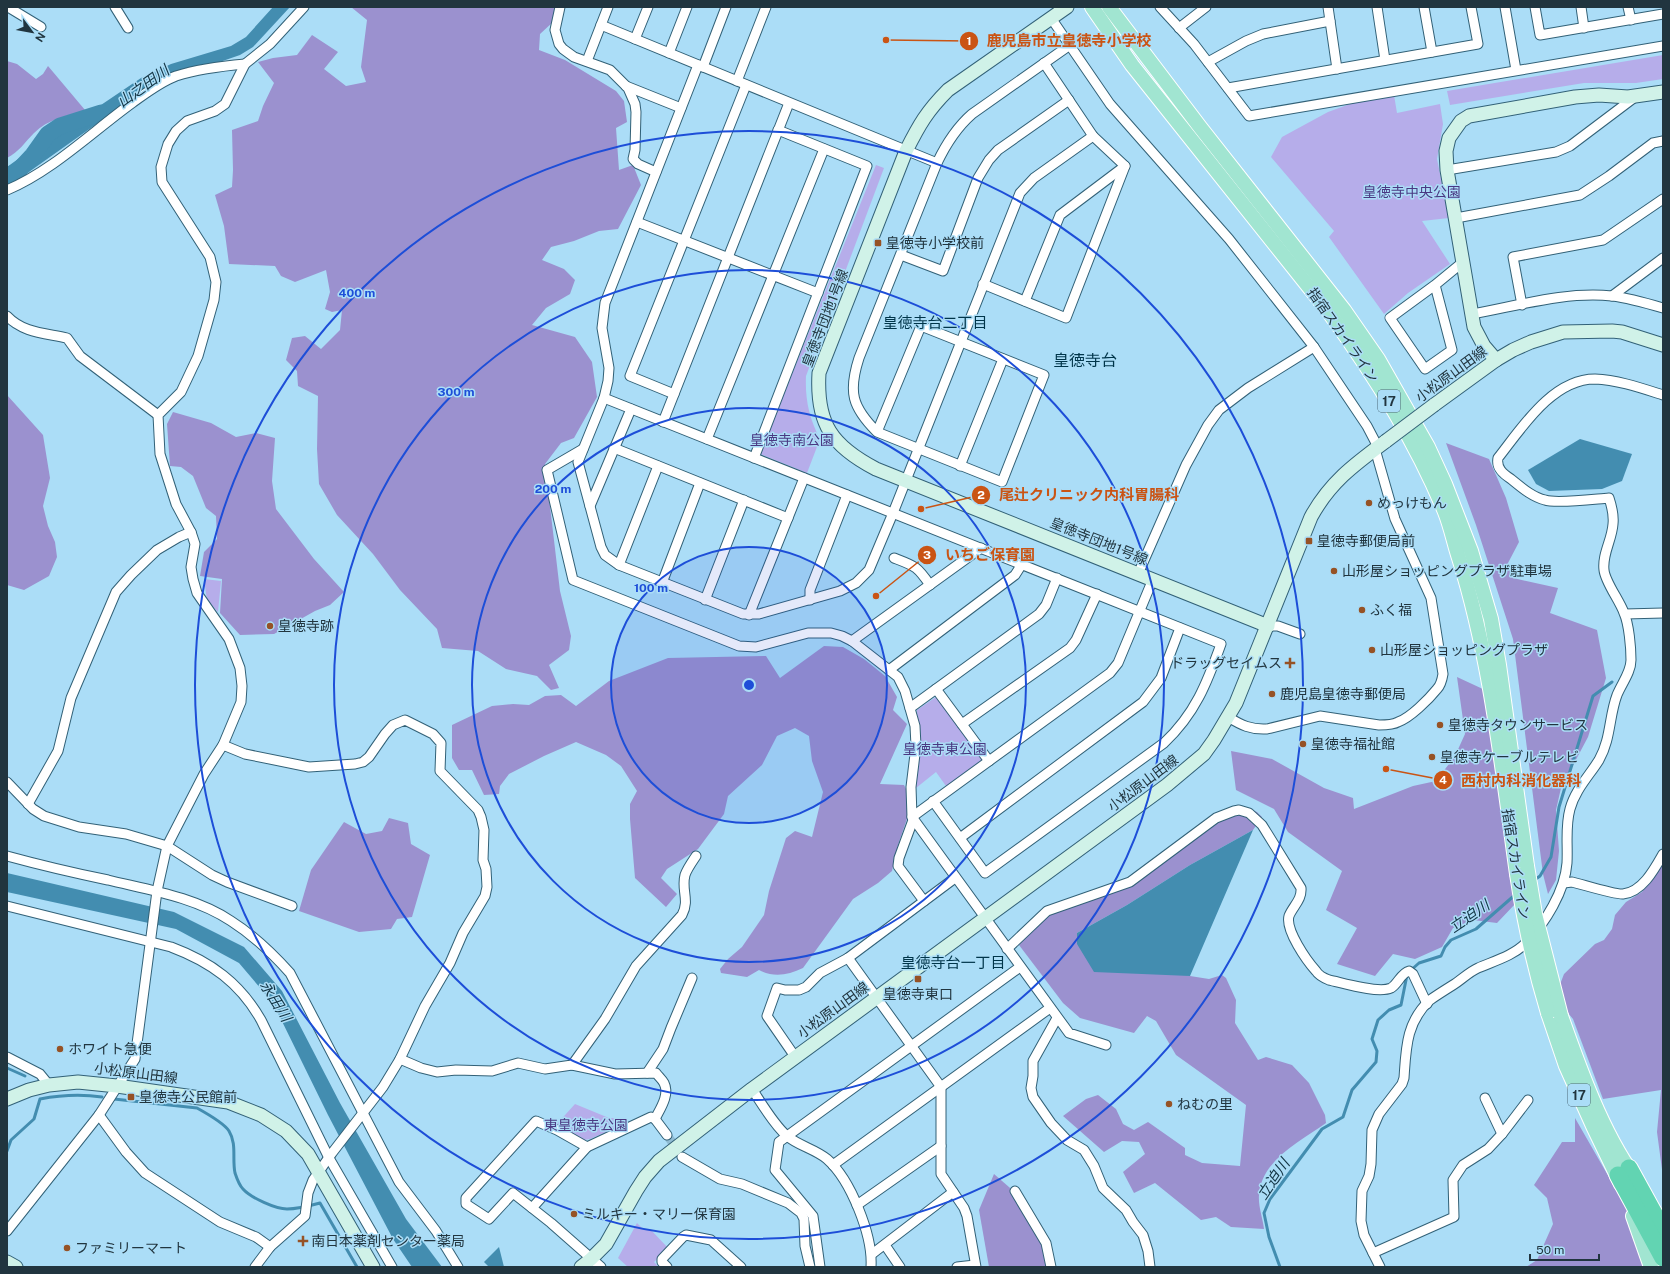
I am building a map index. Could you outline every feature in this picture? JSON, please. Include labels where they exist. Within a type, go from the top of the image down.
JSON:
[{"type":"highway","name":"17","points":[[1623,1172],[1663,1230]]},
{"type":"highway","name":"17","points":[[1623,1172],[1663,1258]]},
{"type":"main road","name":"指宿スカイライン","points":[[1092,7],[1132,65],[1328,310],[1362,358],[1421,456],[1445,513],[1470,592],[1487,672],[1522,870]]},
{"type":"main road","name":"指宿スカイライン","points":[[1109,7],[1200,127],[1344,310],[1378,359],[1428,447],[1445,484],[1470,551],[1491,619],[1499,665],[1522,870],[1524,920],[1534,967],[1554,1014],[1566,1066],[1593,1126],[1623,1172]]},
{"type":"main road","points":[[1623,1172],[1663,1214]]},
{"type":"main road","points":[[1623,1172],[1651,1267]]},
{"type":"street","points":[[8,7],[41,27]]},
{"type":"street","points":[[115,7],[128,28]]},
{"type":"street","points":[[7,1231],[99,1115],[135,1059],[157,892],[167,846],[204,774],[223,745],[241,702],[242,686],[240,668],[229,639],[198,593],[191,567],[195,544],[191,532],[176,504],[160,454],[158,415],[181,392],[198,356],[214,300],[216,282],[210,257],[162,182],[161,167],[168,144],[176,131],[187,121],[215,111],[225,104],[245,64],[270,44],[304,7]]},
{"type":"street","points":[[560,7],[555,30],[559,44],[567,54],[610,70],[626,86],[635,104],[636,112],[635,150],[633,159],[638,164],[656,172]]},
{"type":"street","points":[[587,61],[608,7]]},
{"type":"street","points":[[635,39],[648,7]]},
{"type":"street","points":[[669,53],[687,7]]},
{"type":"street","points":[[726,7],[681,108],[605,303],[602,315],[602,328],[609,368],[608,381],[604,398],[578,462],[601,547],[605,555],[619,565],[743,614],[759,614],[848,588],[863,577],[869,570],[983,284],[1024,188],[1034,178],[1093,136]]},
{"type":"street","points":[[674,394],[630,376],[684,240],[742,83],[766,7]]},
{"type":"street","points":[[1160,7],[1208,62],[1249,116],[1663,46]]},
{"type":"street","points":[[1179,28],[1206,7]]},
{"type":"street","points":[[1328,7],[1338,69]]},
{"type":"street","points":[[1376,7],[1385,60]]},
{"type":"street","points":[[1424,7],[1432,52]]},
{"type":"street","points":[[1228,88],[1478,44],[1471,7]]},
{"type":"street","points":[[1505,7],[1516,70]]},
{"type":"street","points":[[1535,7],[1540,35],[1663,14]]},
{"type":"street","points":[[1581,7],[1584,28]]},
{"type":"street","points":[[1628,7],[1631,20]]},
{"type":"street","points":[[1059,12],[1070,45],[1110,104],[1229,239],[1314,347],[1380,446],[1395,519],[1431,598],[1443,674],[1442,682],[1438,689],[1407,718],[1398,723],[1379,725],[1320,716],[1266,729],[1258,729],[1241,725],[1228,717]]},
{"type":"street","name":"皇徳寺団地1号線","points":[[1059,12],[948,90],[934,103],[922,119],[906,151],[819,373],[818,393],[821,410],[827,428],[838,445],[855,458],[876,469],[1268,626]]},
{"type":"street","points":[[1208,62],[1246,41],[1263,34],[1330,21]]},
{"type":"street","points":[[601,25],[937,164]]},
{"type":"street","points":[[877,432],[921,326],[1044,375],[1002,482],[877,432],[856,406],[854,397],[854,379],[859,358],[937,164],[948,142],[962,123],[972,114],[1070,45]]},
{"type":"street","points":[[1044,63],[1093,136],[1125,166]]},
{"type":"street","points":[[7,190],[24,183],[40,173],[153,88],[175,77],[196,71],[245,64]]},
{"type":"street","points":[[626,86],[681,108]]},
{"type":"street","points":[[1496,360],[1484,346],[1474,327],[1447,170],[1446,151],[1449,138],[1461,121],[1469,116],[1575,97],[1599,95],[1636,96],[1663,92]]},
{"type":"street","points":[[1447,170],[1556,152],[1570,146],[1636,96]]},
{"type":"street","points":[[901,255],[943,271],[978,178],[989,160],[998,150],[1069,100]]},
{"type":"street","points":[[663,422],[789,103]]},
{"type":"street","points":[[754,458],[868,166],[778,130]]},
{"type":"street","points":[[1456,218],[1580,195],[1609,176],[1653,143],[1663,141]]},
{"type":"street","points":[[707,439],[824,149]]},
{"type":"street","points":[[1025,301],[1060,215],[1125,166]]},
{"type":"street","points":[[983,284],[1066,318],[1125,166]]},
{"type":"street","points":[[1522,305],[1513,257],[1603,240],[1663,199]]},
{"type":"street","points":[[637,222],[818,293]]},
{"type":"street","points":[[1612,296],[1663,258]]},
{"type":"street","points":[[1435,285],[1452,350],[1424,369],[1390,318],[1435,285],[1463,262]]},
{"type":"street","points":[[1472,314],[1580,296],[1612,296],[1663,308]]},
{"type":"street","points":[[7,316],[14,324],[27,331],[67,338],[80,356],[158,415]]},
{"type":"street","name":"小松原山田線","points":[[591,1264],[606,1244],[644,1177],[659,1161],[752,1090],[1167,786],[1192,766],[1208,750],[1236,703],[1312,517],[1320,501],[1340,477],[1355,464],[1496,360],[1531,342],[1563,332],[1612,331],[1622,332],[1663,345]]},
{"type":"street","points":[[1138,574],[1186,465],[1208,425],[1219,410],[1248,388],[1314,347]]},
{"type":"street","points":[[960,466],[1003,359]]},
{"type":"street","points":[[1380,1267],[1364,1235],[1361,1206],[1362,1191],[1369,1176],[1371,1164],[1372,1130],[1379,1114],[1402,1084],[1404,1078],[1406,1041],[1409,1031],[1421,1011],[1430,1000],[1474,970],[1516,951],[1526,943],[1548,914],[1564,883],[1567,862],[1567,820],[1570,807],[1577,791],[1604,750],[1617,694],[1624,681],[1631,661],[1625,614],[1604,573],[1604,556],[1614,524],[1613,512],[1609,498],[1546,501],[1536,497],[1504,475],[1499,469],[1497,462],[1498,458],[1545,402],[1555,393],[1575,383],[1592,379],[1611,380],[1663,395]]},
{"type":"street","points":[[604,398],[1221,644],[1200,698],[1177,730],[1164,742],[985,873],[933,801]]},
{"type":"street","points":[[590,506],[631,408]]},
{"type":"street","points":[[614,448],[788,518]]},
{"type":"street","points":[[583,449],[547,470],[573,580],[739,646],[756,646],[816,631],[831,632],[852,641],[889,670],[902,683],[915,726],[916,742],[911,786],[913,818],[899,858],[898,866],[924,900]]},
{"type":"street","points":[[619,565],[658,466]]},
{"type":"street","points":[[750,615],[804,478]]},
{"type":"street","points":[[662,583],[700,483]]},
{"type":"street","points":[[810,600],[810,590],[847,495]]},
{"type":"street","points":[[705,600],[744,500]]},
{"type":"street","points":[[28,804],[58,751],[71,698],[116,592],[131,575],[158,550],[179,537],[191,532]]},
{"type":"street","points":[[852,641],[980,548]]},
{"type":"street","points":[[894,558],[914,565],[920,570],[930,585]]},
{"type":"street","points":[[889,670],[1015,575],[1022,564]]},
{"type":"street","points":[[910,708],[1039,614],[1046,605],[1057,578]]},
{"type":"street","points":[[913,818],[933,801],[1110,673],[1118,663],[1153,580]]},
{"type":"street","points":[[962,724],[1070,648],[1076,640],[1097,594]]},
{"type":"street","points":[[1625,614],[1663,613]]},
{"type":"street","points":[[1268,626],[1278,626],[1300,634]]},
{"type":"street","points":[[960,838],[1143,702],[1161,678],[1180,628]]},
{"type":"street","points":[[936,689],[989,761]]},
{"type":"street","points":[[223,745],[245,754],[309,767],[355,764],[363,762],[369,758],[384,734],[393,725],[405,720],[433,734],[441,743],[440,771],[478,810],[484,830],[484,860],[487,886],[485,896],[480,907],[462,933],[450,963],[426,1006],[400,1059],[383,1087],[319,1172],[308,1193],[305,1216],[270,1247],[255,1267]]},
{"type":"street","points":[[7,782],[33,809],[44,816],[79,827],[126,834],[167,846],[190,862],[217,877],[292,906]]},
{"type":"street","points":[[1007,949],[1047,911],[1130,882],[1216,818],[1239,810],[1249,813],[1262,825],[1301,888],[1301,896],[1289,916],[1288,926],[1293,937],[1316,972],[1329,980],[1379,990],[1390,988],[1406,972],[1409,972],[1413,974],[1427,1004]]},
{"type":"street","points":[[913,818],[955,878],[1069,1033],[1106,1046]]},
{"type":"street","points":[[1564,883],[1572,882],[1622,895],[1637,889],[1647,878],[1663,854]]},
{"type":"street","points":[[7,856],[157,892],[205,907],[231,920],[256,939],[280,961],[290,973],[399,1182],[436,1231],[458,1267]]},
{"type":"street","points":[[572,1064],[605,1019],[636,966],[682,915],[686,908],[687,901],[684,884],[685,874],[696,856]]},
{"type":"street","points":[[796,1058],[767,1016],[777,988],[785,990],[799,990],[806,987],[820,973],[848,958],[955,878]]},
{"type":"street","points":[[7,906],[171,948],[186,953],[212,967],[230,980],[251,1003],[330,1156],[392,1267]]},
{"type":"street","points":[[848,958],[876,999],[941,1087],[941,1174],[967,1216],[976,1266],[957,1267]]},
{"type":"street","points":[[820,1267],[813,1216],[809,1209],[775,1170],[779,1142],[1020,967]]},
{"type":"street","points":[[647,1073],[663,1049],[692,978]]},
{"type":"street","points":[[833,1165],[1050,1008]]},
{"type":"street","points":[[1058,1018],[1033,1061],[1031,1088],[1033,1097],[1051,1123],[1067,1140],[1084,1150],[1094,1166],[1103,1188],[1126,1210],[1132,1222],[1143,1235],[1148,1250],[1150,1267]]},
{"type":"street","points":[[7,1057],[40,1074],[48,1085]]},
{"type":"street","points":[[400,1059],[427,1071],[437,1072],[492,1071],[518,1063],[545,1069],[572,1064],[615,1074],[656,1073],[664,1083],[666,1090],[664,1102],[655,1119]]},
{"type":"street","name":"小松原山田線","points":[[7,1099],[29,1090],[48,1085],[78,1082],[228,1102],[261,1114],[286,1131],[308,1154],[372,1267]]},
{"type":"street","points":[[752,1090],[781,1130],[788,1136],[817,1152],[833,1165],[851,1191],[857,1205],[872,1254],[871,1267]]},
{"type":"street","points":[[1485,1098],[1502,1134]]},
{"type":"street","points":[[1373,1253],[1454,1217],[1452,1194],[1453,1180],[1462,1165],[1488,1149],[1502,1134],[1528,1100]]},
{"type":"street","points":[[99,1115],[126,1152],[145,1172],[220,1222],[256,1237],[270,1247]]},
{"type":"street","points":[[532,1208],[588,1147],[651,1117],[655,1119],[667,1135]]},
{"type":"street","points":[[588,1147],[557,1130],[536,1121],[466,1198],[466,1204],[488,1219],[513,1193],[551,1223],[591,1264]]},
{"type":"street","points":[[857,1205],[941,1146]]},
{"type":"street","points":[[682,1157],[720,1179],[742,1184],[788,1203],[795,1208],[804,1219],[805,1246],[810,1267]]},
{"type":"street","points":[[1015,1191],[1046,1243],[1051,1267]]},
{"type":"street","points":[[872,1254],[953,1192]]},
{"type":"street","points":[[667,1267],[662,1262],[662,1259],[686,1235],[711,1240],[741,1267]]},
{"type":"street","points":[[885,1245],[900,1267]]},
{"type":"street","points":[[7,1262],[16,1267]]},
{"type":"green space","points":[[1663,55],[1663,79],[1636,83],[1584,83],[1450,105],[1447,91]]},
{"type":"green space","name":"皇徳寺中央公園","points":[[1394,95],[1397,113],[1440,104],[1443,124],[1437,159],[1449,218],[1422,221],[1450,264],[1408,293],[1384,314],[1329,237],[1334,231],[1271,157],[1282,137],[1328,112],[1361,100]]},
{"type":"green space","name":"皇徳寺南公園","points":[[876,165],[884,168],[806,376],[808,408],[820,439],[807,473],[760,454]]},
{"type":"green space","points":[[204,579],[221,581],[218,612],[207,600]]},
{"type":"green space","name":"皇徳寺東公園","points":[[938,697],[982,758],[981,762],[949,786],[946,786],[936,772],[916,788],[920,743],[920,728],[917,710]]},
{"type":"green space","name":"東皇徳寺公園","points":[[575,1104],[609,1118],[623,1118],[629,1122],[590,1139],[584,1140],[556,1125]]},
{"type":"green space","points":[[637,1223],[644,1230],[651,1230],[668,1248],[654,1262],[657,1265],[656,1267],[628,1267],[618,1258]]},
{"type":"shaded area","points":[[351,7],[556,7],[553,22],[540,34],[539,50],[565,60],[616,91],[624,101],[627,122],[616,128],[619,170],[633,165],[641,185],[618,229],[599,231],[574,241],[551,247],[542,260],[564,269],[575,280],[570,294],[546,308],[532,325],[575,337],[592,362],[597,397],[574,438],[561,443],[545,464],[560,591],[571,636],[569,650],[549,665],[559,688],[551,690],[537,676],[506,669],[478,651],[442,648],[437,629],[400,590],[373,554],[337,515],[319,484],[317,449],[318,396],[298,386],[297,371],[286,360],[292,338],[305,336],[321,349],[340,330],[342,310],[332,312],[325,309],[330,292],[326,270],[295,282],[281,276],[275,266],[229,264],[224,226],[215,195],[232,187],[232,130],[258,121],[263,106],[274,83],[258,62],[273,58],[297,55],[312,35],[338,52],[324,69],[346,86],[366,82],[361,67],[367,20]]},
{"type":"shaded area","points":[[7,61],[17,64],[36,79],[43,74],[48,66],[85,110],[58,118],[45,124],[39,128],[18,150],[7,158]]},
{"type":"shaded area","points":[[7,395],[43,435],[50,478],[43,506],[48,526],[55,542],[57,557],[49,576],[24,590],[7,585]]},
{"type":"shaded area","points":[[173,412],[211,423],[236,437],[256,433],[275,438],[272,481],[276,509],[314,559],[344,592],[330,605],[315,611],[274,634],[240,635],[220,613],[222,579],[200,576],[204,552],[217,539],[216,516],[206,508],[193,476],[181,467],[170,466],[167,424]]},
{"type":"shaded area","points":[[1446,443],[1489,459],[1506,498],[1519,542],[1508,563],[1513,578],[1558,588],[1550,613],[1597,630],[1606,678],[1588,737],[1561,788],[1556,810],[1559,851],[1556,880],[1548,894],[1543,874],[1513,639],[1476,525]]},
{"type":"shaded area","points":[[824,646],[843,647],[864,659],[885,676],[897,697],[893,710],[907,724],[880,784],[904,785],[908,793],[909,813],[898,845],[892,871],[878,883],[853,899],[803,968],[786,974],[776,975],[759,970],[747,977],[721,973],[720,969],[728,959],[742,947],[764,915],[769,891],[786,838],[795,831],[812,837],[823,792],[812,761],[809,736],[795,728],[777,736],[762,765],[728,796],[724,814],[698,849],[667,869],[661,878],[677,894],[666,907],[635,878],[630,804],[637,791],[621,766],[606,755],[576,742],[509,774],[500,786],[499,794],[484,795],[472,770],[459,770],[452,758],[452,725],[492,706],[513,704],[529,705],[545,696],[561,695],[576,706],[609,681],[668,658],[766,656],[780,678]]},
{"type":"shaded area","points":[[1457,677],[1485,690],[1516,903],[1497,923],[1473,920],[1453,928],[1442,947],[1415,959],[1393,954],[1375,976],[1337,964],[1357,928],[1326,910],[1342,871],[1288,832],[1274,809],[1236,790],[1231,751],[1272,759],[1324,788],[1353,798],[1354,809],[1413,786],[1436,781],[1455,756],[1465,734]]},
{"type":"shaded area","points":[[1249,809],[1257,812],[1262,817],[1253,830],[1190,865],[1127,905],[1077,933],[1077,944],[1190,976],[1209,979],[1222,975],[1226,978],[1236,1000],[1235,1023],[1258,1060],[1266,1057],[1292,1065],[1309,1083],[1325,1115],[1326,1123],[1294,1144],[1274,1162],[1267,1172],[1261,1183],[1259,1195],[1259,1204],[1264,1229],[1231,1227],[1216,1217],[1201,1220],[1155,1183],[1134,1193],[1123,1172],[1145,1154],[1139,1142],[1122,1141],[1104,1152],[1063,1116],[1086,1099],[1098,1095],[1116,1109],[1123,1124],[1134,1130],[1148,1122],[1185,1148],[1185,1155],[1202,1163],[1240,1166],[1246,1105],[1176,1055],[1156,1021],[1147,1016],[1134,1033],[1080,1018],[1063,1003],[1019,945],[1048,913],[1132,881],[1214,822]]},
{"type":"shaded area","points":[[389,818],[408,823],[411,844],[430,855],[412,917],[397,919],[391,929],[359,932],[299,911],[311,870],[344,822],[366,834],[382,831]]},
{"type":"shaded area","points":[[1663,861],[1663,1177],[1657,1132],[1661,1090],[1603,1099],[1573,1019],[1568,1013],[1559,987],[1564,974],[1595,944],[1604,940],[1612,929],[1615,915],[1626,902],[1642,892]]},
{"type":"shaded area","points":[[1575,1118],[1637,1226],[1657,1267],[1526,1267],[1537,1260],[1553,1224],[1547,1198],[1534,1185],[1562,1142],[1575,1142]]},
{"type":"shaded area","points":[[994,1174],[1017,1194],[1038,1228],[1048,1267],[989,1267],[979,1210]]},
{"type":"water","points":[[273,7],[290,7],[253,47],[240,55],[150,86],[19,179],[7,184],[7,167],[50,136],[58,134],[141,78],[171,64],[231,46],[246,37]]},
{"type":"water","points":[[1580,439],[1632,454],[1622,481],[1602,489],[1549,491],[1536,484],[1528,470]]},
{"type":"water","points":[[1253,830],[1190,976],[1094,972],[1077,944],[1077,933],[1127,905],[1190,865]]},
{"type":"water","name":"永田川","points":[[7,873],[174,912],[244,947],[282,991],[340,1103],[406,1219],[442,1267],[412,1267],[393,1239],[328,1115],[273,1003],[239,963],[176,929],[7,892]]},
{"type":"water","points":[[499,1247],[504,1267],[489,1267],[484,1262]]},
{"type":"waterway","name":"山之田川","points":[[7,177],[19,170],[33,155],[48,134],[60,126],[101,113]]},
{"type":"waterway","name":"立迫川","points":[[1533,881],[1540,876],[1551,857],[1559,807],[1593,696],[1612,682]]},
{"type":"waterway","name":"立迫川","points":[[1410,971],[1419,963],[1441,956],[1445,947],[1451,940],[1476,929],[1516,894]]},
{"type":"waterway","name":"立迫川","points":[[1280,1267],[1269,1237],[1264,1213],[1270,1199],[1322,1129],[1343,1117],[1352,1090],[1376,1062],[1377,1051],[1372,1039],[1378,1020],[1389,1010],[1401,1005],[1407,975]]},
{"type":"waterway","points":[[7,1068],[25,1076]]},
{"type":"waterway","points":[[7,1151],[11,1140],[34,1119],[40,1099],[71,1095],[102,1097]]},
{"type":"waterway","points":[[114,1099],[197,1108],[214,1118],[229,1131],[234,1146],[235,1173],[239,1184],[243,1189],[258,1199],[282,1209],[299,1208],[320,1203],[357,1267]]},
{"type":"tunnel","points":[[667,1135],[679,1152]]},
{"type":"place","name":"鹿児島市立皇徳寺小学校","points":[[886,40]]},
{"type":"place","name":"皇徳寺小学校前","points":[[878,243]]},
{"type":"place","name":"めっけもん","points":[[1369,503]]},
{"type":"place","name":"尾辻クリニック内科胃腸科","points":[[921,509]]},
{"type":"place","name":"皇徳寺郵便局前","points":[[1309,541]]},
{"type":"place","name":"山形屋ショッピングプラザ駐車場","points":[[1334,571]]},
{"type":"place","name":"いちご保育園","points":[[876,596]]},
{"type":"place","name":"ふく福","points":[[1362,610]]},
{"type":"place","name":"皇徳寺跡","points":[[270,626]]},
{"type":"place","name":"山形屋ショッピングプラザ","points":[[1372,650]]},
{"type":"place","name":"ドラッグセイムス","points":[[1290,663]]},
{"type":"place","name":"鹿児島皇徳寺郵便局","points":[[1272,694]]},
{"type":"place","name":"皇徳寺タウンサービス","points":[[1440,725]]},
{"type":"place","name":"皇徳寺福祉館","points":[[1303,744]]},
{"type":"place","name":"皇徳寺ケーブルテレビ","points":[[1432,757]]},
{"type":"place","name":"西村内科消化器科","points":[[1386,769]]},
{"type":"place","name":"皇徳寺東口","points":[[918,979]]},
{"type":"place","name":"ホワイト急便","points":[[60,1049]]},
{"type":"place","name":"皇徳寺公民館前","points":[[131,1097]]},
{"type":"place","name":"ねむの里","points":[[1169,1104]]},
{"type":"place","name":"ミルキー・マリー保育園","points":[[574,1214]]},
{"type":"place","name":"南日本薬剤センター薬局","points":[[303,1241]]},
{"type":"place","name":"ファミリーマート","points":[[67,1248]]},
{"type":"district","name":"皇徳寺台二丁目","points":[[935,322]]},
{"type":"district","name":"皇徳寺台","points":[[1085,360]]},
{"type":"district","name":"皇徳寺台一丁目","points":[[953,962]]}]
